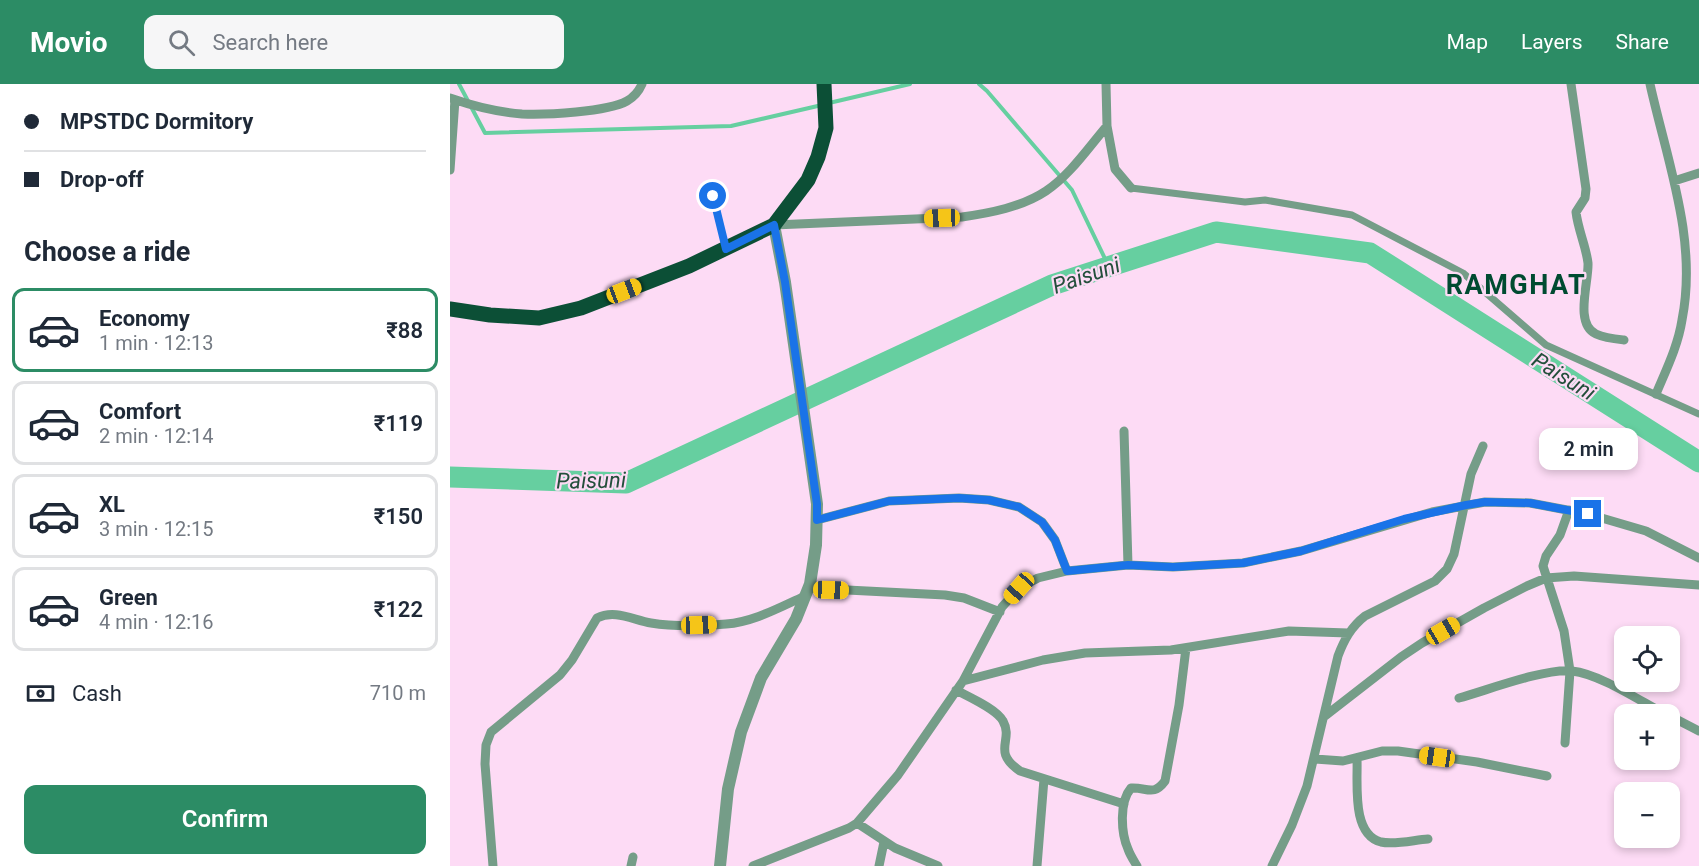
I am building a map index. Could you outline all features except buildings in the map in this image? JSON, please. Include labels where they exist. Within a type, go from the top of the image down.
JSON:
[{"type":"highway","points":[[450,309],[490,315],[539,318],[581,308],[689,266],[774,225],[808,180],[818,158],[826,128],[824,84]]},
{"type":"street","points":[[450,170],[453,99],[466,105],[499,111],[523,114],[559,113],[615,106],[629,100],[640,90],[642,84]]},
{"type":"street","points":[[1106,84],[1107,126],[1115,170],[1131,188],[1245,202],[1265,200],[1352,215],[1463,273],[1546,345],[1699,414]]},
{"type":"street","points":[[1571,84],[1586,189],[1585,198],[1576,212],[1588,262],[1584,300],[1586,322],[1594,334],[1624,340]]},
{"type":"street","points":[[1650,84],[1674,181],[1685,240],[1687,268],[1686,300],[1678,339],[1656,394]]},
{"type":"street","points":[[720,866],[728,789],[741,732],[761,678],[796,619],[807,592],[816,545],[817,504],[785,282],[774,225],[972,216],[991,213],[1046,191],[1068,172],[1107,126]]},
{"type":"street","points":[[1674,181],[1699,173]]},
{"type":"street","points":[[1124,431],[1128,565]]},
{"type":"street","points":[[1272,866],[1292,825],[1307,786],[1338,656],[1348,633],[1356,622],[1365,616],[1435,582],[1447,569],[1454,554],[1471,474],[1483,446]]},
{"type":"street","points":[[817,520],[889,501],[959,498],[989,500],[1019,507],[1042,522],[1055,540],[1067,571]]},
{"type":"street","points":[[753,866],[857,823],[898,776],[963,681],[1000,612],[1019,588],[1038,578],[1067,571],[1128,565],[1173,567],[1243,563],[1301,551],[1404,519],[1485,502],[1530,503],[1569,510],[1646,531],[1699,558]]},
{"type":"street","points":[[1565,742],[1570,671],[1563,632],[1546,578],[1544,560],[1560,535],[1569,510]]},
{"type":"street","points":[[1325,716],[1422,643],[1527,585],[1546,578],[1574,576],[1699,585]]},
{"type":"street","points":[[493,866],[485,764],[486,745],[491,732],[560,675],[572,660],[597,618],[612,613],[651,623],[728,624],[747,620],[807,592],[945,594],[964,598],[1000,612]]},
{"type":"street","points":[[963,681],[1075,654],[1186,648],[1289,631],[1348,633]]},
{"type":"street","points":[[1137,866],[1128,850],[1125,838],[1126,794],[1131,788],[1152,791],[1161,788],[1165,781],[1179,705],[1186,648]]},
{"type":"street","points":[[1459,698],[1549,673],[1570,671],[1599,680],[1646,704]]},
{"type":"street","points":[[956,690],[995,712],[1002,719],[1006,733],[1004,749],[1012,765],[1020,771],[1124,804]]},
{"type":"street","points":[[1680,721],[1699,731]]},
{"type":"street","points":[[1315,759],[1343,761],[1382,751],[1398,751],[1477,762],[1547,776]]},
{"type":"street","points":[[1357,758],[1359,813],[1364,830],[1371,838],[1383,842],[1428,839]]},
{"type":"street","points":[[1037,866],[1044,779]]},
{"type":"street","points":[[857,823],[884,842],[931,865]]},
{"type":"street","points":[[879,866],[884,842]]},
{"type":"lane","points":[[713,196],[726,249]]},
{"type":"waterway","points":[[459,84],[485,133],[731,126],[822,105]]},
{"type":"waterway","points":[[829,103],[910,84]]},
{"type":"waterway","points":[[979,84],[1072,190],[1109,267]]},
{"type":"waterway","name":"Paisuni","points":[[450,477],[626,483],[1052,285],[1216,232],[1370,253],[1699,462]]},
{"type":"district","name":"RAMGHAT","points":[[1516,285]]},
{"type":"route","points":[[713,196],[726,249],[774,225],[785,282],[817,504],[817,520],[889,501],[959,498],[989,500],[1019,507],[1042,522],[1055,540],[1067,571],[1128,565],[1173,567],[1243,563],[1301,551],[1404,519],[1485,502],[1530,503],[1588,514]]}]
